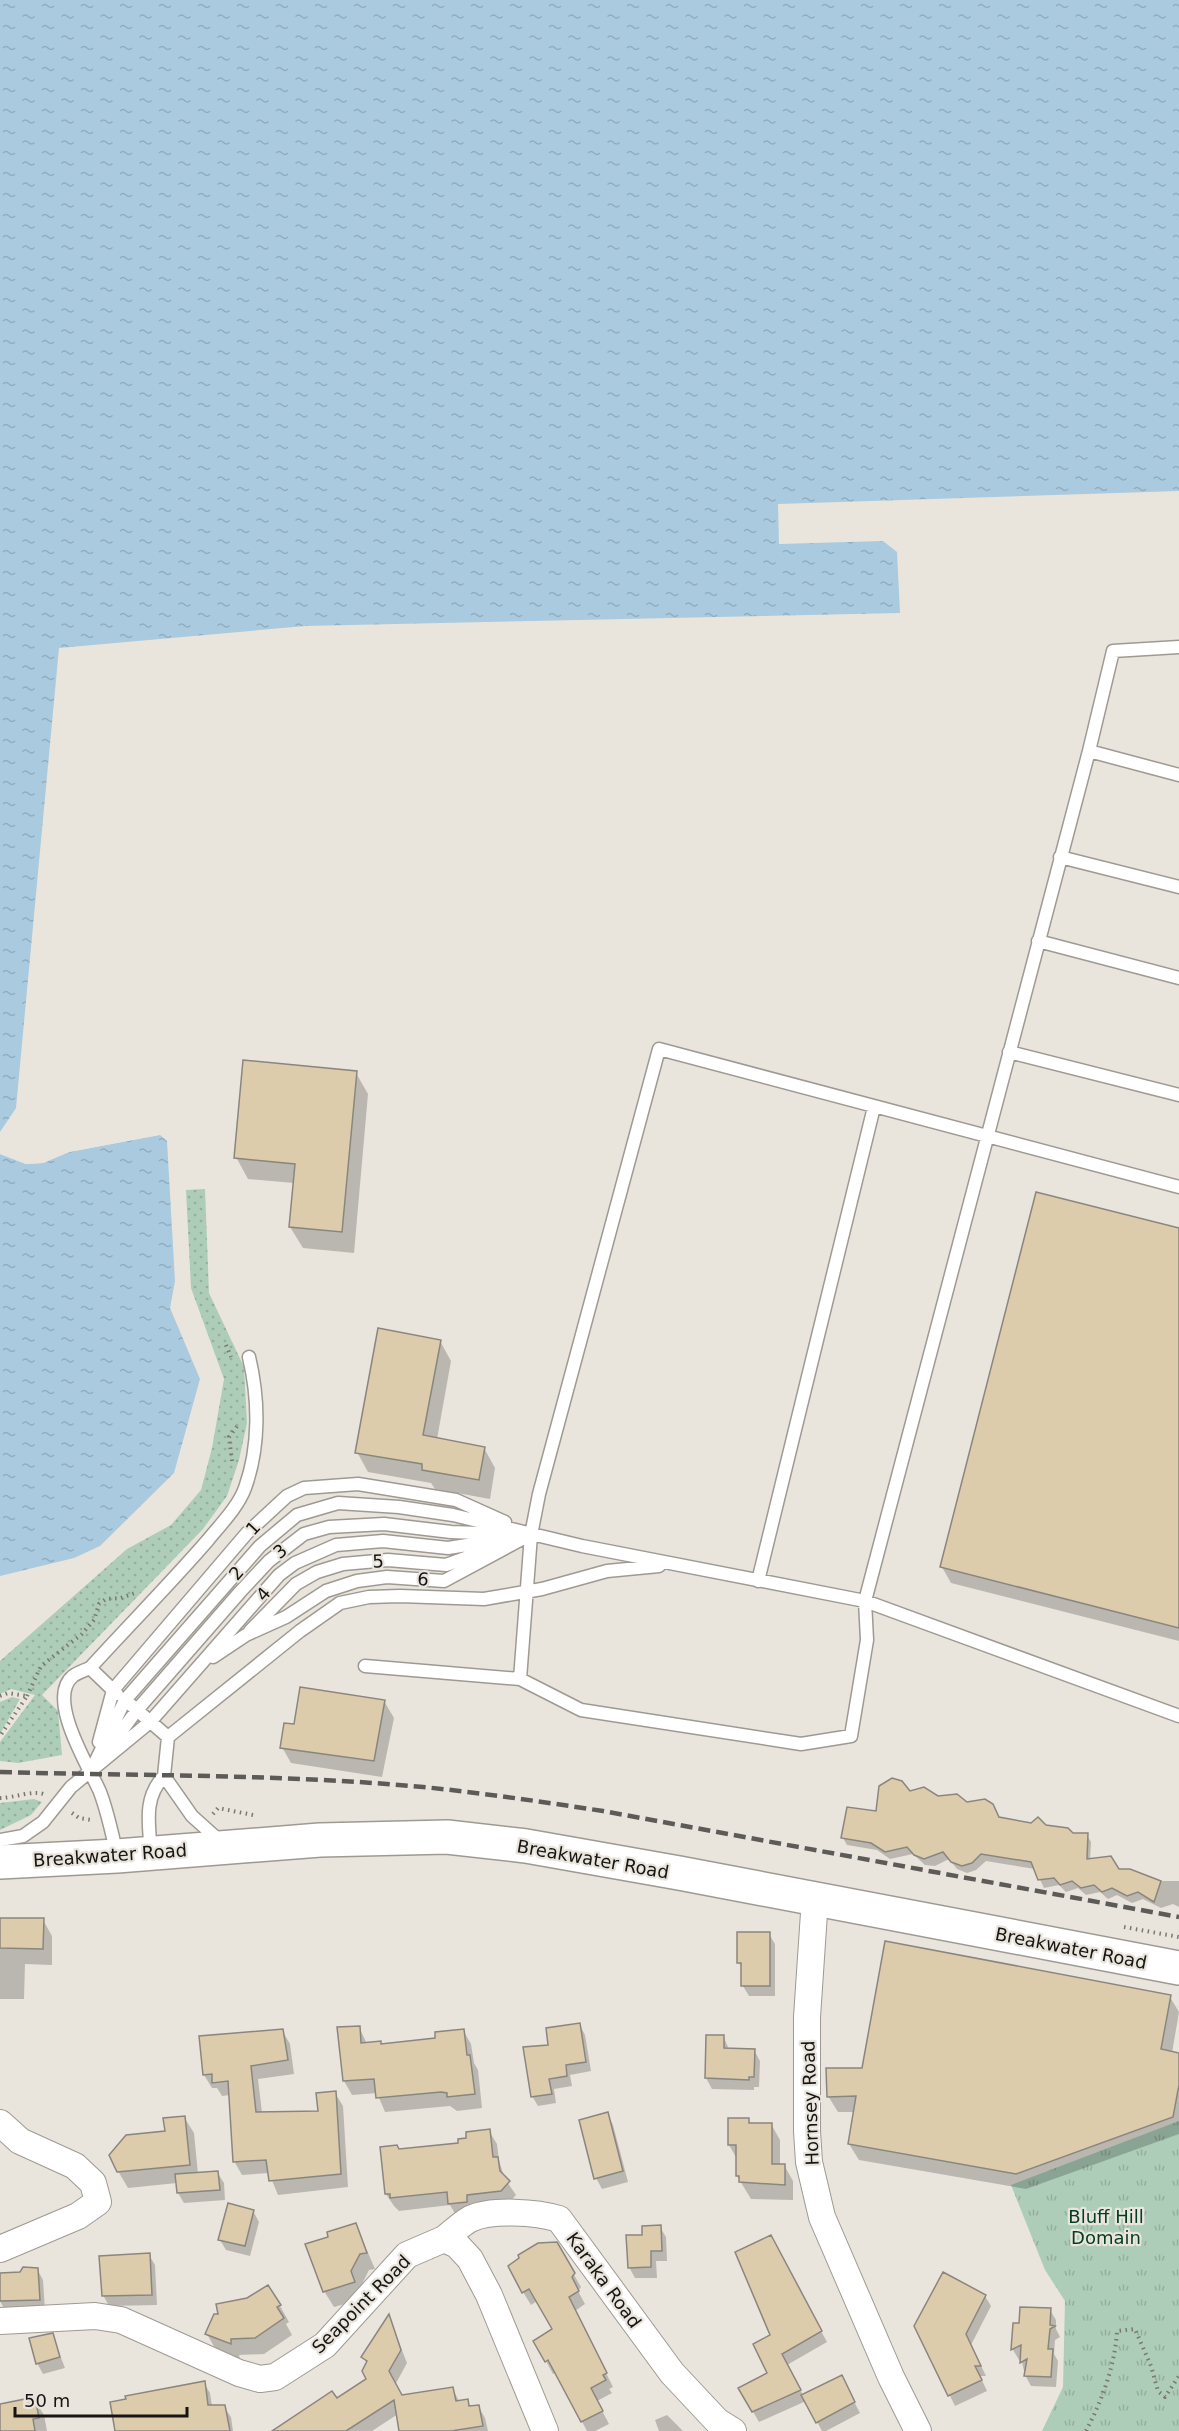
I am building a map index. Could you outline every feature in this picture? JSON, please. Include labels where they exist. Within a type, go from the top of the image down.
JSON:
[{"type":"highway","name":"Breakwater Road","points":[[0,1862],[117,1856],[320,1840],[447,1837],[526,1846],[815,1898],[1179,1968]]},
{"type":"street","name":"Hornsey Road","points":[[815,1898],[807,2017],[807,2131],[812,2173],[822,2217],[831,2240],[891,2377],[918,2431]]},
{"type":"street","points":[[0,2123],[20,2141],[75,2166],[93,2183],[98,2202],[78,2216],[0,2249]]},
{"type":"street","name":"Karaka Road","points":[[444,2240],[470,2220],[482,2216],[520,2213],[559,2219],[672,2373],[717,2421],[733,2431]]},
{"type":"street","points":[[444,2240],[457,2245],[470,2259],[489,2295],[545,2431]]},
{"type":"street","name":"Seapoint Road","points":[[0,2321],[95,2316],[122,2320],[239,2373],[260,2379],[275,2377],[325,2344],[407,2255],[428,2244],[444,2240]]},
{"type":"lane","points":[[365,1666],[520,1679],[580,1710],[801,1744],[851,1736],[867,1640],[865,1601],[1089,751],[1113,651],[1179,647]]},
{"type":"lane","points":[[1089,751],[1179,775]]},
{"type":"lane","points":[[1060,857],[1179,887]]},
{"type":"lane","points":[[1038,941],[1179,978]]},
{"type":"lane","points":[[520,1679],[531,1535],[539,1494],[659,1049],[1179,1187]]},
{"type":"lane","points":[[1009,1052],[1179,1095]]},
{"type":"lane","points":[[758,1581],[874,1107]]},
{"type":"lane","points":[[117,1856],[103,1800],[73,1740],[66,1698],[72,1677],[90,1668],[195,1555],[228,1516],[245,1490],[253,1455],[257,1419],[256,1387],[249,1357]]},
{"type":"lane","name":"1","points":[[89,1774],[113,1690],[255,1525],[287,1496],[304,1488],[358,1484],[456,1500],[531,1535]]},
{"type":"lane","name":"2","points":[[89,1774],[125,1700],[260,1546],[297,1515],[338,1503],[362,1504],[453,1515],[531,1535]]},
{"type":"lane","name":"3","points":[[89,1774],[137,1710],[269,1561],[304,1534],[329,1527],[384,1524],[451,1532],[531,1535]]},
{"type":"lane","points":[[531,1535],[865,1601],[1179,1716]]},
{"type":"lane","name":"5","points":[[246,1635],[296,1584],[317,1572],[343,1564],[388,1560],[446,1565],[531,1535]]},
{"type":"lane","name":"6","points":[[246,1635],[285,1617],[326,1591],[357,1581],[387,1577],[444,1581],[531,1535]]},
{"type":"lane","name":"4","points":[[89,1774],[150,1722],[279,1575],[315,1553],[336,1545],[383,1541],[448,1548],[531,1535]]},
{"type":"lane","points":[[151,1853],[148,1818],[152,1789],[164,1776],[168,1737],[300,1631],[340,1603],[369,1597],[400,1596],[484,1599],[526,1592],[607,1571],[675,1564]]},
{"type":"lane","points":[[198,1667],[246,1635]]},
{"type":"lane","points":[[90,1668],[168,1737]]},
{"type":"lane","points":[[0,1840],[23,1836],[43,1822],[71,1787],[89,1774]]},
{"type":"lane","points":[[164,1776],[192,1816],[226,1847]]},
{"type":"path","points":[[226,1344],[235,1364]]},
{"type":"path","points":[[231,1469],[233,1457],[229,1437],[241,1419]]},
{"type":"path","points":[[0,1736],[27,1696],[41,1666],[82,1634],[94,1620],[99,1604],[106,1599],[134,1594],[142,1586]]},
{"type":"path","points":[[0,1696],[8,1693],[27,1696]]},
{"type":"path","points":[[0,1797],[17,1798],[29,1793],[41,1792],[47,1796]]},
{"type":"path","points":[[71,1812],[89,1821]]},
{"type":"path","points":[[1086,2431],[1097,2409],[1116,2355],[1117,2331],[1136,2329],[1158,2391],[1165,2397],[1179,2376]]},
{"type":"green space","points":[[205,1189],[209,1293],[244,1367],[247,1423],[239,1460],[227,1496],[203,1529],[42,1695],[58,1711],[62,1755],[18,1763],[0,1761],[0,1742],[35,1695],[11,1689],[0,1694],[0,1661],[127,1549],[171,1525],[201,1490],[212,1448],[224,1379],[191,1288],[186,1190]]},
{"type":"green space","points":[[12,1697],[20,1699],[0,1734],[0,1702]]},
{"type":"green space","points":[[34,1799],[42,1802],[31,1815],[0,1830],[0,1803]]},
{"type":"green space","name":"Bluff Hill Domain","points":[[1179,2121],[1179,2431],[1042,2431],[1063,2387],[1065,2301],[1045,2270],[1011,2185]]},
{"type":"water","points":[[0,0],[1179,0],[1179,491],[778,504],[779,544],[883,541],[897,552],[900,613],[305,626],[59,648],[16,1108],[0,1132]]},
{"type":"water","points":[[160,1135],[167,1141],[175,1281],[170,1308],[200,1379],[174,1473],[100,1546],[74,1558],[0,1576],[0,1154],[26,1164],[43,1163],[69,1152]]},
{"type":"pier","points":[[160,1132],[164,1134],[69,1152],[43,1163],[26,1164],[0,1154],[0,1151],[27,1161],[42,1160],[68,1149]]},
{"type":"building","points":[[243,1060],[357,1071],[342,1232],[289,1227],[295,1164],[234,1158]]},
{"type":"building","points":[[1036,1192],[1179,1228],[1179,1628],[940,1567]]},
{"type":"building","points":[[378,1328],[441,1340],[423,1435],[485,1447],[479,1480],[422,1470],[422,1464],[355,1453]]},
{"type":"building","points":[[300,1687],[385,1700],[374,1761],[280,1748],[284,1723],[294,1724]]},
{"type":"building","points":[[892,1778],[902,1781],[910,1791],[924,1787],[938,1796],[957,1794],[967,1802],[985,1799],[993,1804],[999,1817],[1031,1823],[1038,1817],[1046,1825],[1068,1828],[1073,1833],[1088,1833],[1087,1859],[1111,1856],[1119,1869],[1130,1869],[1161,1881],[1154,1902],[1138,1892],[1127,1896],[1112,1888],[1102,1892],[1094,1885],[1081,1888],[1072,1881],[1060,1885],[1054,1878],[1038,1880],[1031,1862],[981,1854],[972,1863],[962,1866],[951,1862],[943,1852],[924,1859],[914,1855],[907,1847],[885,1852],[871,1843],[841,1838],[847,1807],[876,1811],[879,1786]]},
{"type":"building","points":[[0,1918],[44,1918],[43,1949],[0,1948]]},
{"type":"building","points":[[737,1932],[770,1932],[770,1986],[741,1986],[741,1963],[737,1963]]},
{"type":"building","points":[[885,1941],[1171,1995],[1161,2049],[1179,2053],[1179,2085],[1173,2117],[1016,2174],[848,2144],[856,2096],[827,2097],[826,2068],[862,2068]]},
{"type":"building","points":[[580,2023],[586,2062],[566,2065],[567,2076],[549,2079],[552,2094],[531,2097],[523,2047],[548,2045],[546,2028]]},
{"type":"building","points":[[360,2026],[361,2043],[381,2041],[381,2044],[435,2038],[435,2032],[464,2029],[475,2094],[447,2097],[447,2093],[441,2092],[376,2098],[374,2079],[343,2081],[337,2027]]},
{"type":"building","points":[[283,2029],[288,2060],[251,2066],[256,2112],[318,2111],[316,2093],[336,2091],[341,2174],[269,2181],[266,2160],[233,2162],[228,2081],[212,2083],[212,2074],[203,2075],[199,2036]]},
{"type":"building","points":[[706,2035],[724,2035],[724,2048],[755,2049],[754,2077],[749,2077],[749,2080],[705,2078]]},
{"type":"building","points":[[608,2112],[623,2171],[594,2179],[579,2120]]},
{"type":"building","points":[[185,2116],[190,2165],[117,2172],[109,2155],[126,2135],[165,2131],[163,2118]]},
{"type":"building","points":[[728,2118],[749,2118],[749,2123],[772,2123],[772,2164],[785,2164],[785,2185],[739,2182],[739,2176],[736,2176],[736,2145],[728,2145]]},
{"type":"building","points":[[490,2129],[493,2157],[498,2157],[500,2171],[510,2181],[501,2191],[467,2195],[467,2202],[448,2204],[447,2192],[390,2198],[390,2194],[385,2194],[380,2147],[397,2145],[399,2149],[458,2143],[458,2139],[466,2138],[466,2132]]},
{"type":"building","points":[[218,2171],[220,2190],[177,2193],[175,2174]]},
{"type":"building","points":[[228,2203],[254,2210],[245,2246],[218,2240]]},
{"type":"building","points":[[356,2223],[367,2253],[360,2254],[351,2271],[355,2282],[323,2292],[305,2244],[328,2237],[327,2232]]},
{"type":"building","points":[[661,2225],[662,2251],[651,2251],[651,2267],[628,2268],[626,2235],[642,2235],[642,2226]]},
{"type":"building","points":[[771,2235],[822,2331],[782,2354],[801,2390],[752,2412],[738,2388],[767,2373],[753,2344],[770,2335],[735,2252]]},
{"type":"building","points":[[557,2242],[575,2273],[572,2277],[579,2291],[569,2297],[607,2373],[603,2375],[606,2380],[591,2388],[603,2411],[581,2422],[548,2360],[545,2362],[533,2341],[552,2329],[529,2289],[522,2293],[508,2266],[519,2258],[518,2255],[538,2243]]},
{"type":"building","points":[[150,2253],[152,2295],[102,2296],[99,2256]]},
{"type":"building","points":[[23,2267],[38,2268],[40,2300],[0,2301],[0,2273],[20,2272]]},
{"type":"building","points":[[943,2272],[986,2295],[966,2334],[981,2366],[975,2366],[982,2380],[948,2396],[914,2326]]},
{"type":"building","points":[[268,2285],[281,2305],[277,2307],[284,2318],[255,2338],[231,2339],[231,2344],[205,2334],[214,2314],[218,2314],[216,2304],[247,2298]]},
{"type":"building","points":[[1020,2307],[1051,2308],[1050,2325],[1055,2326],[1050,2329],[1048,2349],[1053,2349],[1051,2377],[1024,2376],[1027,2359],[1020,2363],[1021,2345],[1011,2350],[1013,2323],[1019,2323]]},
{"type":"building","points":[[389,2314],[401,2350],[389,2371],[402,2395],[453,2387],[456,2401],[468,2399],[469,2406],[479,2405],[483,2426],[451,2431],[399,2431],[394,2400],[346,2431],[272,2431],[332,2391],[337,2398],[366,2379],[362,2371],[367,2361],[361,2357]]},
{"type":"building","points":[[53,2333],[60,2357],[36,2364],[29,2338]]},
{"type":"building","points":[[842,2375],[855,2402],[816,2423],[801,2395]]},
{"type":"building","points":[[205,2381],[208,2405],[225,2405],[230,2431],[115,2431],[110,2402],[126,2399],[125,2396]]},
{"type":"building","points":[[35,2397],[39,2418],[33,2419],[35,2431],[0,2431],[0,2404]]},
{"type":"railway","points":[[0,1772],[318,1780],[468,1792],[603,1811],[1179,1917]]}]
